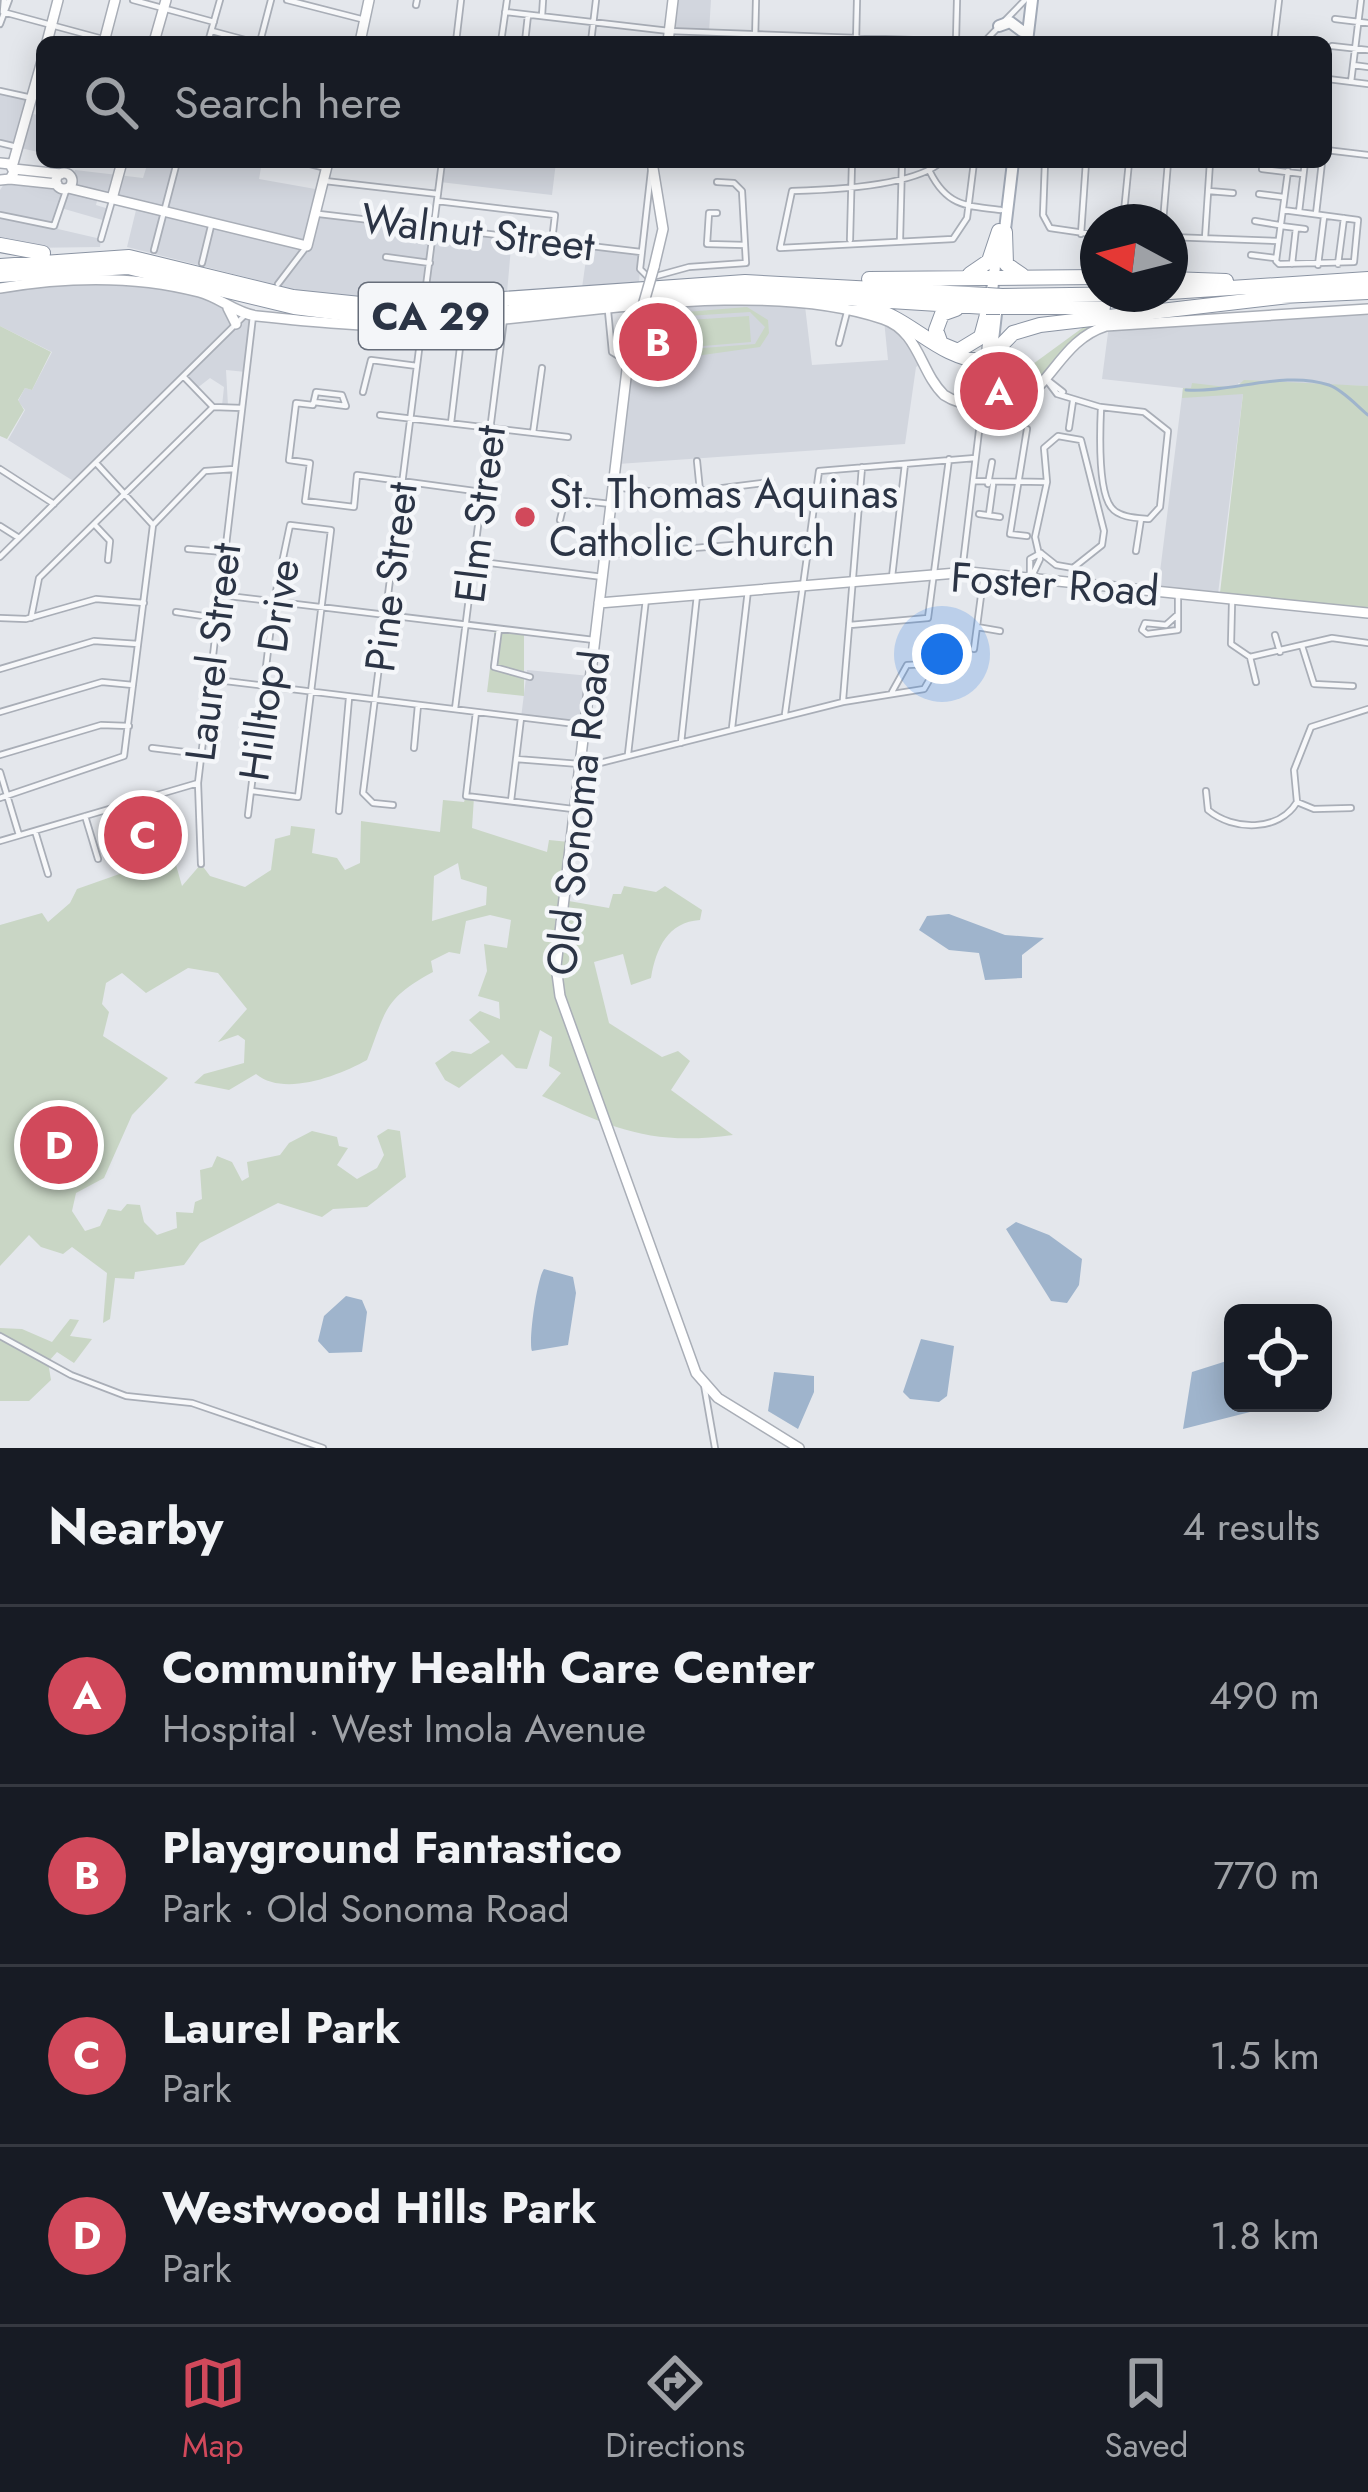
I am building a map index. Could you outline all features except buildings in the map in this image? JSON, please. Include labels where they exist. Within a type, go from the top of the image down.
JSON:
[{"type":"highway","points":[[1002,231],[1007,266],[1027,276]]},
{"type":"highway","points":[[956,277],[981,269],[1002,231]]},
{"type":"highway","points":[[0,245],[23,253],[154,256]]},
{"type":"highway","name":"CA 29","points":[[0,266],[154,256],[293,297],[373,307],[746,282],[993,301],[1080,297]]},
{"type":"highway","name":"CA 29","points":[[0,281],[80,267],[154,271],[294,307],[389,317],[787,293],[993,301],[1293,289],[1368,279]]},
{"type":"highway","points":[[746,282],[1080,277]]},
{"type":"highway","points":[[1188,280],[1293,289]]},
{"type":"highway","points":[[787,293],[887,312],[950,356],[988,362],[1006,338],[1040,325],[1293,289]]},
{"type":"highway","name":"CA 29","points":[[1188,292],[1368,292]]},
{"type":"main road","points":[[1023,36],[1028,0]]},
{"type":"main road","points":[[999,26],[1010,22],[1021,36]]},
{"type":"main road","points":[[1002,231],[1009,168]]},
{"type":"main road","points":[[988,362],[1009,168]]},
{"type":"main road","points":[[993,301],[997,276]]},
{"type":"street","points":[[0,24],[6,0]]},
{"type":"street","points":[[49,36],[58,0]]},
{"type":"street","points":[[109,36],[115,0]]},
{"type":"street","points":[[133,0],[165,4],[214,22]]},
{"type":"street","points":[[210,36],[220,0]]},
{"type":"street","points":[[259,36],[271,0]]},
{"type":"street","points":[[287,0],[365,20]]},
{"type":"street","points":[[361,36],[369,0]]},
{"type":"street","points":[[457,36],[461,0]]},
{"type":"street","points":[[502,36],[507,0]]},
{"type":"street","points":[[542,16],[543,0]]},
{"type":"street","points":[[592,36],[596,0]]},
{"type":"street","points":[[669,36],[673,0]]},
{"type":"street","points":[[755,36],[756,0]]},
{"type":"street","points":[[856,36],[857,0]]},
{"type":"street","points":[[956,36],[957,0]]},
{"type":"street","points":[[990,36],[1028,0]]},
{"type":"street","points":[[1275,36],[1279,0]]},
{"type":"street","points":[[1352,82],[1364,22],[1361,0]]},
{"type":"street","points":[[156,36],[165,4]]},
{"type":"street","points":[[3,12],[92,36]]},
{"type":"street","points":[[505,12],[669,36],[755,32],[813,36]]},
{"type":"street","points":[[526,36],[528,15]]},
{"type":"street","points":[[1336,19],[1364,22]]},
{"type":"street","points":[[212,31],[232,36]]},
{"type":"street","points":[[1332,46],[1368,50]]},
{"type":"street","points":[[1354,65],[1368,67]]},
{"type":"street","points":[[1332,80],[1368,84]]},
{"type":"street","points":[[7,178],[36,83]]},
{"type":"street","points":[[0,91],[32,98]]},
{"type":"street","points":[[0,143],[17,147]]},
{"type":"street","points":[[1332,151],[1368,155]]},
{"type":"street","points":[[0,163],[7,178]]},
{"type":"street","points":[[0,215],[54,226],[72,168]]},
{"type":"street","points":[[101,239],[120,168]]},
{"type":"street","points":[[154,256],[175,168]]},
{"type":"street","points":[[278,284],[307,246],[326,168]]},
{"type":"street","points":[[441,168],[425,294],[458,291]]},
{"type":"street","name":"Old Sonoma Road","points":[[651,168],[641,273],[649,278],[688,267],[746,263],[745,244]]},
{"type":"street","name":"Old Sonoma Road","points":[[653,168],[658,250],[626,374],[556,954],[560,996],[704,1385],[799,1448]]},
{"type":"street","points":[[850,241],[852,168]]},
{"type":"street","points":[[900,242],[902,168]]},
{"type":"street","points":[[934,168],[851,190],[789,192],[780,248],[953,239],[963,229],[973,168]]},
{"type":"street","points":[[1045,168],[1043,215],[1050,228],[1080,234]]},
{"type":"street","points":[[1083,204],[1086,168]]},
{"type":"street","points":[[1126,204],[1128,168]]},
{"type":"street","points":[[1164,204],[1168,168]]},
{"type":"street","points":[[1205,238],[1209,168]]},
{"type":"street","points":[[1298,212],[1304,168]]},
{"type":"street","points":[[1318,265],[1322,168]]},
{"type":"street","points":[[1262,169],[1303,173]]},
{"type":"street","points":[[1282,210],[1355,218],[1360,224],[1351,264],[1281,266],[1276,258],[1279,241],[1282,210],[1288,171]]},
{"type":"street","points":[[929,172],[946,198],[1001,209]]},
{"type":"street","points":[[7,178],[66,183],[307,246]]},
{"type":"street","points":[[323,181],[555,215],[552,241]]},
{"type":"street","points":[[717,182],[734,183],[742,191],[745,244],[707,244],[709,213],[717,213]]},
{"type":"street","points":[[1206,190],[1233,193]]},
{"type":"street","points":[[1259,194],[1284,197]]},
{"type":"street","points":[[645,221],[659,212]]},
{"type":"street","name":"Walnut Street","points":[[316,213],[641,252]]},
{"type":"street","points":[[1338,264],[1344,218]]},
{"type":"street","points":[[202,263],[212,221]]},
{"type":"street","points":[[1255,221],[1305,230]]},
{"type":"street","points":[[1292,266],[1296,228]]},
{"type":"street","points":[[1188,238],[1279,241]]},
{"type":"street","points":[[1251,255],[1276,258]]},
{"type":"street","points":[[386,257],[430,263]]},
{"type":"street","points":[[0,281],[164,284],[215,297],[250,315],[422,326],[743,302],[848,312],[897,326],[944,395],[982,406],[1013,407],[1086,334],[1106,326],[1368,309]]},
{"type":"street","points":[[215,297],[235,314],[236,324]]},
{"type":"street","points":[[962,572],[993,301]]},
{"type":"street","points":[[608,310],[614,355],[626,374]]},
{"type":"street","points":[[839,343],[848,312]]},
{"type":"street","points":[[0,556],[250,315]]},
{"type":"street","name":"Laurel Street","points":[[0,841],[198,783],[250,315]]},
{"type":"street","name":"Elm Street","points":[[455,709],[504,319]]},
{"type":"street","points":[[451,423],[463,322]]},
{"type":"street","name":"Pine Street","points":[[393,805],[364,796],[422,326]]},
{"type":"street","points":[[614,355],[628,361]]},
{"type":"street","points":[[363,392],[371,360],[417,366]]},
{"type":"street","points":[[533,433],[542,368]]},
{"type":"street","points":[[184,377],[213,407],[242,408]]},
{"type":"street","points":[[1045,378],[1072,401],[1144,412],[1168,431],[1155,516],[1141,519],[1115,512],[1107,500],[1099,446],[1101,407]]},
{"type":"street","points":[[314,402],[316,392],[343,395],[346,406],[296,403],[289,460],[310,463],[305,501],[354,507],[357,476],[482,492]]},
{"type":"street","points":[[1070,428],[1072,401]]},
{"type":"street","points":[[31,618],[39,578],[213,407]]},
{"type":"street","points":[[380,415],[568,437]]},
{"type":"street","points":[[1027,429],[1010,533],[1028,536]]},
{"type":"street","points":[[1031,578],[1041,553],[1035,530],[1047,482],[1046,443],[1058,436],[1081,440],[1104,538],[1073,568],[1056,565],[1041,553]]},
{"type":"street","points":[[784,717],[819,471],[976,458]]},
{"type":"street","points":[[850,625],[928,618],[949,459]]},
{"type":"street","points":[[697,461],[700,491]]},
{"type":"street","points":[[96,462],[153,525]]},
{"type":"street","points":[[989,514],[992,462]]},
{"type":"street","points":[[892,578],[905,464]]},
{"type":"street","points":[[843,702],[862,467]]},
{"type":"street","points":[[0,469],[53,504]]},
{"type":"street","points":[[3,797],[119,761],[129,726],[153,525],[205,471],[234,470]]},
{"type":"street","points":[[560,520],[566,478]]},
{"type":"street","points":[[973,481],[1047,482]]},
{"type":"street","points":[[613,487],[700,491],[771,482]]},
{"type":"street","points":[[565,499],[611,504]]},
{"type":"street","points":[[979,514],[1000,517]]},
{"type":"street","points":[[1136,551],[1141,519]]},
{"type":"street","points":[[94,524],[110,541],[108,560]]},
{"type":"street","name":"Hilltop Drive","points":[[248,815],[274,601],[290,525],[331,530],[322,607]]},
{"type":"street","points":[[0,526],[19,538]]},
{"type":"street","points":[[605,555],[808,539]]},
{"type":"street","points":[[188,549],[225,552]]},
{"type":"street","points":[[474,561],[603,577]]},
{"type":"street","name":"Foster Road","points":[[599,603],[962,572],[1368,613]]},
{"type":"street","points":[[974,649],[984,573]]},
{"type":"street","points":[[732,730],[748,590]]},
{"type":"street","points":[[1176,616],[1166,626],[1144,623],[1142,630],[1176,632],[1178,593]]},
{"type":"street","points":[[220,595],[594,640]]},
{"type":"street","points":[[680,743],[697,595]]},
{"type":"street","points":[[0,618],[31,618],[96,598],[144,603]]},
{"type":"street","points":[[628,756],[646,599]]},
{"type":"street","points":[[1232,600],[1231,644],[1250,657],[1256,682]]},
{"type":"street","points":[[252,791],[298,797],[322,607]]},
{"type":"street","points":[[176,612],[217,618]]},
{"type":"street","points":[[977,627],[1000,631]]},
{"type":"street","points":[[499,629],[494,668],[530,677]]},
{"type":"street","points":[[1275,635],[1280,652]]},
{"type":"street","points":[[1250,657],[1332,638],[1368,643]]},
{"type":"street","points":[[0,669],[94,641],[138,644]]},
{"type":"street","points":[[1302,646],[1314,684],[1353,686]]},
{"type":"street","points":[[516,759],[578,767],[628,756],[929,685],[930,664],[907,665],[892,692]]},
{"type":"street","points":[[209,679],[584,725]]},
{"type":"street","points":[[0,712],[102,682],[133,685]]},
{"type":"street","points":[[339,811],[350,696]]},
{"type":"street","points":[[414,748],[418,705]]},
{"type":"street","points":[[1206,791],[1213,814],[1261,825],[1282,820],[1297,802],[1294,770],[1311,727],[1368,710]]},
{"type":"street","points":[[476,712],[466,796],[573,809]]},
{"type":"street","points":[[511,801],[521,718]]},
{"type":"street","points":[[0,755],[101,725],[129,726]]},
{"type":"street","points":[[152,748],[201,754]]},
{"type":"street","points":[[0,772],[3,797],[19,835]]},
{"type":"street","points":[[198,783],[201,864]]},
{"type":"street","points":[[1297,802],[1314,809],[1351,808]]},
{"type":"street","points":[[85,816],[98,859]]},
{"type":"street","points":[[35,831],[48,874]]},
{"type":"street","points":[[0,1336],[71,1376],[126,1396],[192,1403],[322,1448]]},
{"type":"street","points":[[704,1385],[704,1408],[715,1448]]},
{"type":"street","points":[[704,1408],[716,1396]]},
{"type":"shaded area","points":[[673,0],[711,0],[709,32],[669,31]]},
{"type":"shaded area","points":[[0,91],[32,98],[29,113],[36,115],[36,152],[0,143]]},
{"type":"shaded area","points":[[146,168],[261,168],[259,179],[321,190],[316,212],[512,236],[507,293],[398,301],[304,292],[127,247],[138,202],[99,193],[96,205],[109,209],[106,221],[61,208],[58,229],[101,239],[100,247],[24,248],[0,238],[0,190],[6,181],[59,187],[61,200],[68,188],[79,187],[72,180],[75,170],[143,178]]},
{"type":"shaded area","points":[[441,168],[555,168],[552,195],[440,182]]},
{"type":"shaded area","points":[[588,245],[641,252],[639,283],[582,288]]},
{"type":"shaded area","points":[[59,280],[164,284],[215,297],[237,323],[246,314],[253,316],[246,372],[226,370],[228,406],[222,406],[224,387],[210,378],[196,389],[185,377],[75,482],[8,440],[25,410],[18,401],[25,388],[32,390],[52,352],[0,326],[0,288]]},
{"type":"shaded area","points":[[723,303],[805,306],[812,365],[888,360],[884,320],[897,326],[923,362],[916,367],[905,444],[618,464],[633,374],[628,362],[643,308]]},
{"type":"shaded area","points":[[1368,309],[1368,386],[1238,383],[1243,394],[1218,594],[1158,588],[1183,388],[1102,379],[1109,325]]},
{"type":"shaded area","points":[[527,670],[590,676],[584,725],[521,718]]},
{"type":"green space","points":[[747,307],[768,320],[769,333],[760,347],[660,361],[661,372],[634,375],[636,358],[662,310],[674,309],[672,322],[686,312]],"holes":[[[750,312],[765,327],[755,344],[690,349],[676,338],[676,326],[687,316]]]},
{"type":"green space","points":[[749,316],[751,342],[691,347],[689,320]]},
{"type":"green space","points":[[1118,324],[1095,329],[1035,389],[988,382],[990,361],[1007,357],[1016,365],[1033,364],[1085,326]]},
{"type":"green space","points":[[0,326],[51,352],[32,390],[25,388],[18,400],[24,410],[7,439],[0,436]]},
{"type":"green space","points":[[1244,380],[1368,386],[1368,613],[1233,600],[1220,593],[1243,394],[1182,398],[1183,388],[1191,388],[1192,383],[1235,388]]},
{"type":"green space","points":[[495,628],[524,632],[524,696],[487,692]]},
{"type":"green space","points":[[156,795],[182,886],[201,864],[210,876],[245,887],[271,870],[275,839],[290,835],[291,826],[315,829],[312,853],[337,858],[345,870],[360,863],[361,821],[440,832],[443,800],[464,802],[466,796],[474,797],[472,828],[547,852],[549,840],[569,842],[563,900],[609,908],[613,894],[621,894],[624,886],[656,892],[665,886],[702,910],[700,920],[680,926],[665,939],[651,978],[631,985],[623,954],[594,962],[609,1023],[662,1057],[678,1051],[690,1061],[671,1090],[733,1135],[679,1138],[634,1132],[542,1096],[561,1073],[549,1066],[552,1037],[540,1030],[527,1069],[516,1068],[502,1054],[459,1088],[445,1080],[435,1063],[452,1051],[471,1054],[490,1042],[469,1020],[480,1011],[500,1019],[499,1002],[478,996],[487,971],[484,944],[507,948],[511,920],[490,915],[466,921],[460,954],[449,952],[431,961],[433,972],[395,999],[367,1060],[327,1078],[296,1084],[268,1081],[256,1074],[229,1090],[194,1083],[204,1074],[244,1063],[245,1040],[238,1035],[218,1042],[247,1009],[218,973],[188,968],[146,993],[122,973],[106,983],[102,1004],[109,1012],[103,1036],[168,1078],[132,1115],[104,1178],[76,1193],[72,1211],[85,1231],[100,1226],[108,1209],[121,1211],[127,1204],[140,1205],[144,1222],[157,1235],[177,1228],[176,1212],[193,1213],[195,1202],[202,1199],[200,1170],[212,1167],[217,1156],[232,1162],[242,1181],[249,1177],[247,1162],[280,1155],[289,1143],[312,1131],[337,1137],[339,1146],[348,1148],[337,1165],[357,1179],[377,1168],[384,1155],[377,1136],[388,1129],[400,1131],[406,1177],[367,1207],[333,1209],[322,1217],[278,1203],[200,1243],[184,1265],[135,1272],[134,1279],[115,1278],[110,1319],[103,1323],[107,1273],[72,1247],[63,1254],[41,1247],[29,1235],[0,1266],[0,925],[42,913],[48,922],[70,903],[77,889],[128,871],[110,809]],"holes":[[[458,863],[461,879],[487,887],[486,905],[432,921],[434,876]]]},
{"type":"green space","points":[[70,1319],[79,1320],[70,1336],[92,1339],[74,1363],[57,1352],[48,1362],[51,1380],[29,1401],[0,1401],[0,1328],[22,1329],[52,1342]]},
{"type":"water","points":[[949,914],[1005,935],[1044,938],[1022,955],[1022,978],[985,980],[979,953],[949,950],[919,930],[927,916]]},
{"type":"water","points":[[1016,1222],[1049,1235],[1082,1259],[1079,1285],[1067,1303],[1051,1301],[1006,1229]]},
{"type":"water","points":[[544,1269],[573,1277],[576,1293],[568,1345],[532,1351],[534,1310]]},
{"type":"water","points":[[346,1296],[362,1300],[367,1312],[362,1352],[329,1353],[318,1341],[324,1316]]},
{"type":"water","points":[[921,1339],[954,1346],[947,1396],[939,1402],[910,1399],[903,1392]]},
{"type":"water","points":[[1224,1362],[1224,1412],[1250,1412],[1183,1429],[1192,1372]]},
{"type":"water","points":[[774,1372],[814,1376],[814,1392],[798,1429],[768,1411]]},
{"type":"waterway","points":[[1186,390],[1312,381],[1334,387],[1368,415]]},
{"type":"place","name":"Playground Fantastico","points":[[658,342]]},
{"type":"place","name":"Community Health Care Center","points":[[999,391]]},
{"type":"place","name":"St. Thomas Aquinas Catholic Church","points":[[525,517]]},
{"type":"place","name":"Laurel Park","points":[[143,835]]},
{"type":"place","name":"Westwood Hills Park","points":[[59,1145]]}]
